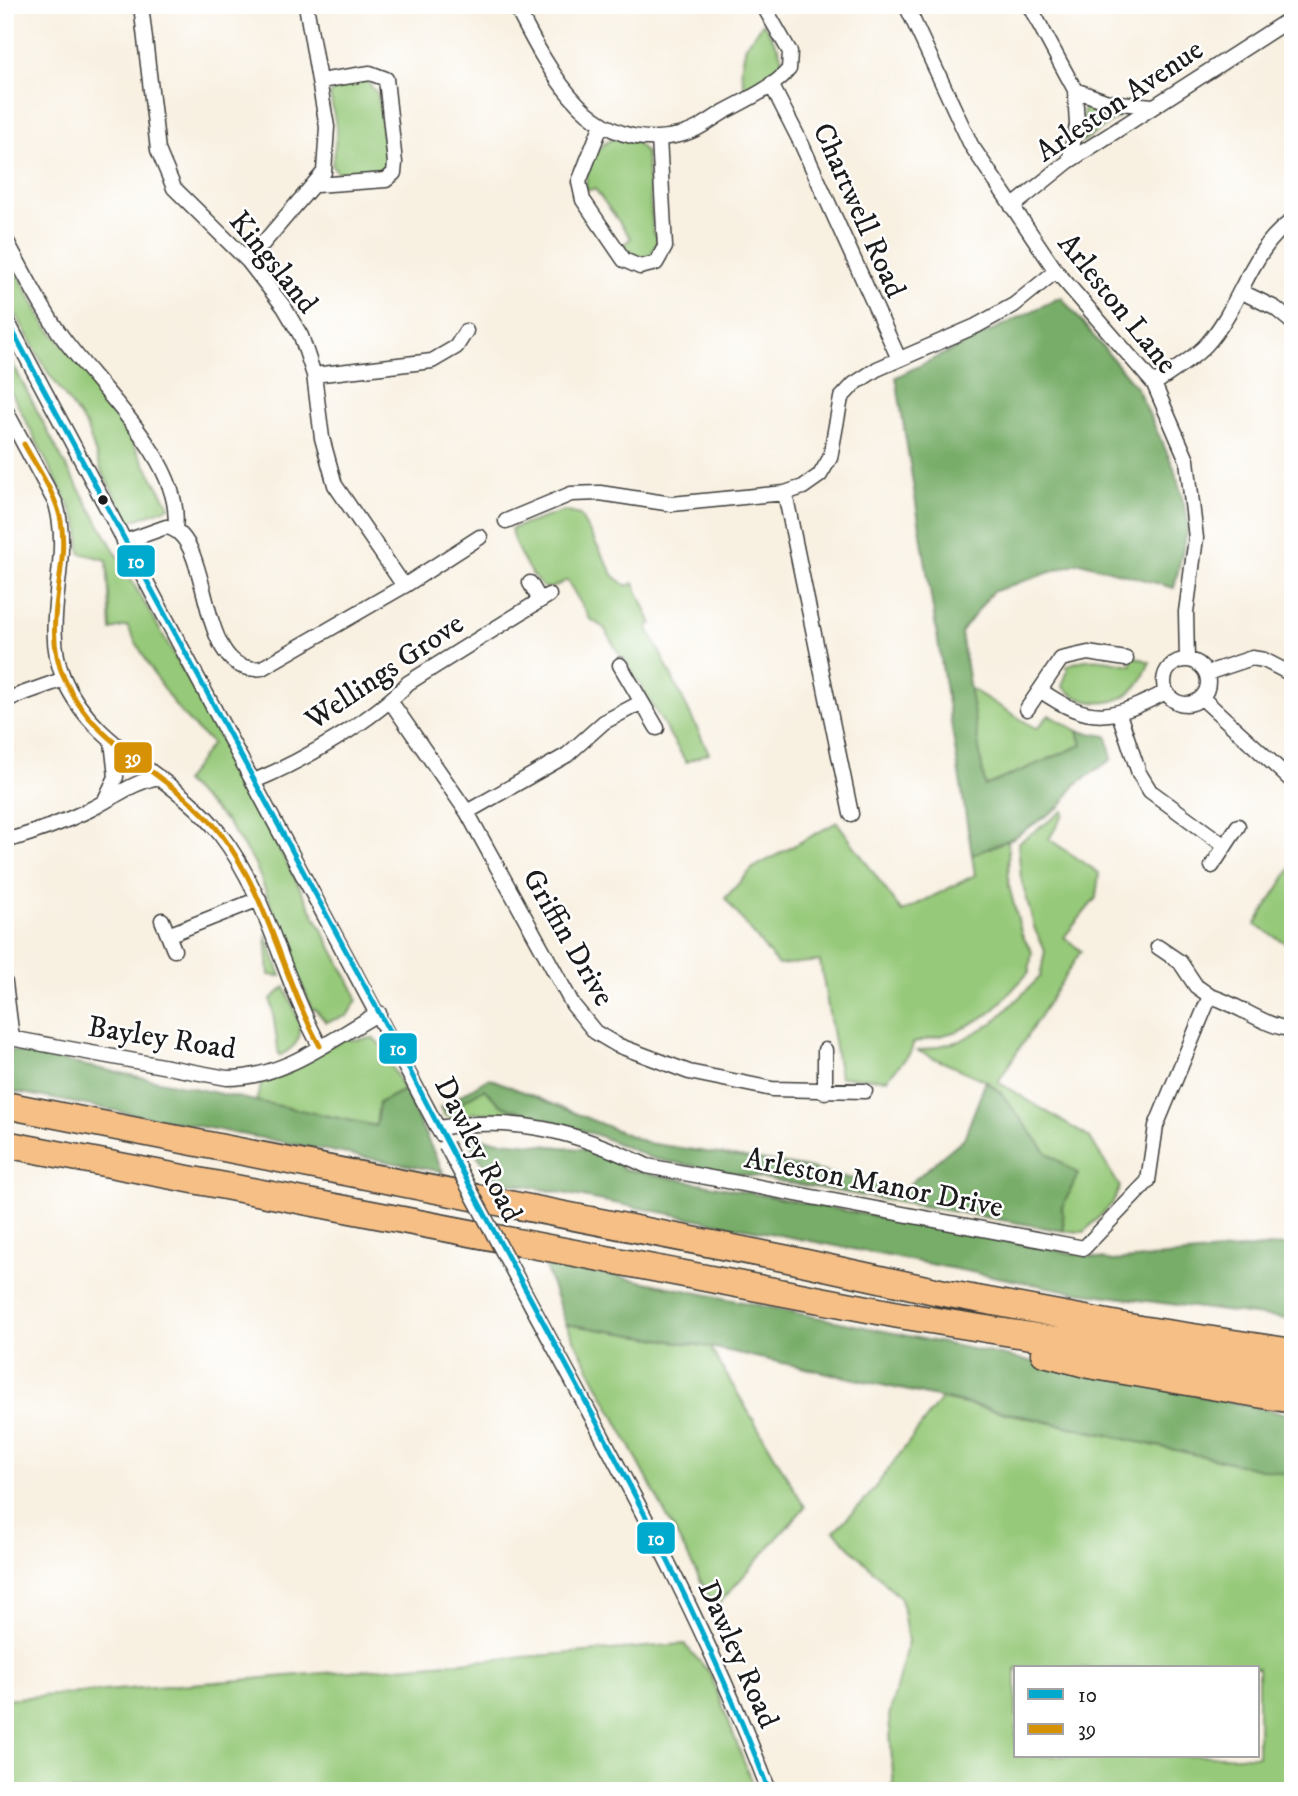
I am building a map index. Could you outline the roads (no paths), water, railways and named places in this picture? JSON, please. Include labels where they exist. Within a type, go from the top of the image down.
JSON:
[{"type":"highway","points":[[5,1105],[667,1234],[944,1293],[1140,1329],[1293,1352]]},
{"type":"highway","points":[[5,1144],[900,1315],[1293,1378]]},
{"type":"highway","points":[[900,1315],[1089,1365],[1293,1400]]},
{"type":"highway","points":[[1140,1329],[1293,1341]]},
{"type":"street","name":"Kingsland","points":[[141,5],[158,150],[163,169],[174,188],[248,261],[284,307],[301,336],[314,376],[322,438],[335,485],[404,586]]},
{"type":"street","points":[[248,261],[316,185],[324,172],[328,151],[320,81],[306,5]]},
{"type":"street","points":[[515,5],[558,81],[601,125],[636,137],[659,138],[680,135],[695,129],[771,84],[789,69],[790,52],[763,5]]},
{"type":"street","name":"Arleston Lane","points":[[906,5],[971,145],[1056,271],[1154,384],[1187,460],[1196,538],[1186,612],[1186,660]]},
{"type":"street","points":[[1029,5],[1075,90],[1077,125],[1069,161]]},
{"type":"street","name":"Arleston Avenue","points":[[1012,207],[1069,161],[1293,17]]},
{"type":"street","points":[[316,185],[386,180],[394,173],[395,163],[386,79],[370,73],[320,81]]},
{"type":"street","name":"Chartwell Road","points":[[771,84],[802,145],[900,359]]},
{"type":"street","points":[[1075,90],[1108,103],[1153,106]]},
{"type":"street","points":[[601,125],[581,175],[580,192],[624,260],[640,267],[656,263],[665,247],[659,138]]},
{"type":"street","points":[[1154,384],[1206,345],[1242,292],[1266,244],[1293,220]]},
{"type":"street","points":[[5,238],[58,331],[115,399],[156,461],[174,501],[177,514],[175,528],[189,547],[210,619],[231,659],[240,667],[250,670],[262,668],[404,586],[480,537]]},
{"type":"street","points":[[506,521],[570,494],[600,493],[671,504],[785,493],[803,487],[820,475],[830,458],[841,398],[854,384],[877,369],[976,326],[1014,306],[1056,271]]},
{"type":"street","points":[[1242,292],[1275,308],[1293,323]]},
{"type":"street","name":"Dawley Road","points":[[5,317],[379,1013],[446,1145],[669,1563],[735,1700],[769,1791]]},
{"type":"street","points":[[314,376],[432,360],[456,347],[466,331]]},
{"type":"street","points":[[5,409],[56,504],[61,520],[62,560],[54,623],[58,662],[64,679],[74,697],[112,741],[207,817],[230,848],[259,899],[310,1028],[320,1046]]},
{"type":"street","points":[[785,493],[851,814]]},
{"type":"street","points":[[124,542],[150,531],[175,528]]},
{"type":"street","name":"Wellings Grove","points":[[254,781],[281,770],[391,702],[408,683],[545,598],[530,583]]},
{"type":"street","points":[[1027,709],[1061,659],[1071,655],[1109,654],[1126,659]]},
{"type":"street","points":[[1207,673],[1252,658],[1264,660],[1293,675]]},
{"type":"street","points":[[1186,660],[1199,663],[1207,673],[1208,687],[1202,698],[1182,704],[1166,692],[1164,679],[1169,668],[1186,660]]},
{"type":"street","points":[[620,665],[657,728]]},
{"type":"street","points":[[5,700],[64,679]]},
{"type":"street","points":[[1040,690],[1063,706],[1082,713],[1119,714],[1166,692]]},
{"type":"street","points":[[1202,698],[1293,782]]},
{"type":"street","name":"Griffin Drive","points":[[391,702],[467,812],[573,1005],[595,1032],[617,1045],[716,1080],[772,1089],[865,1091]]},
{"type":"street","points":[[467,812],[567,755],[604,722],[640,702]]},
{"type":"street","points":[[1119,714],[1139,773],[1150,791],[1225,846]]},
{"type":"street","points":[[104,802],[116,777],[112,741]]},
{"type":"street","points":[[5,841],[45,829],[104,802],[139,781],[159,777]]},
{"type":"street","points":[[1212,866],[1238,825]]},
{"type":"street","points":[[168,935],[259,899]]},
{"type":"street","points":[[162,920],[174,950]]},
{"type":"street","points":[[1158,947],[1180,962],[1196,986],[1210,996],[1232,1002],[1262,1020],[1293,1029]]},
{"type":"street","points":[[5,983],[8,1037]]},
{"type":"street","name":"Arleston Manor Drive","points":[[438,1128],[505,1122],[596,1140],[648,1166],[1084,1248],[1148,1181],[1156,1126],[1210,996]]},
{"type":"street","name":"Bayley Road","points":[[8,1037],[227,1077],[247,1078],[274,1072],[379,1013]]},
{"type":"street","points":[[825,1050],[825,1092]]}]
